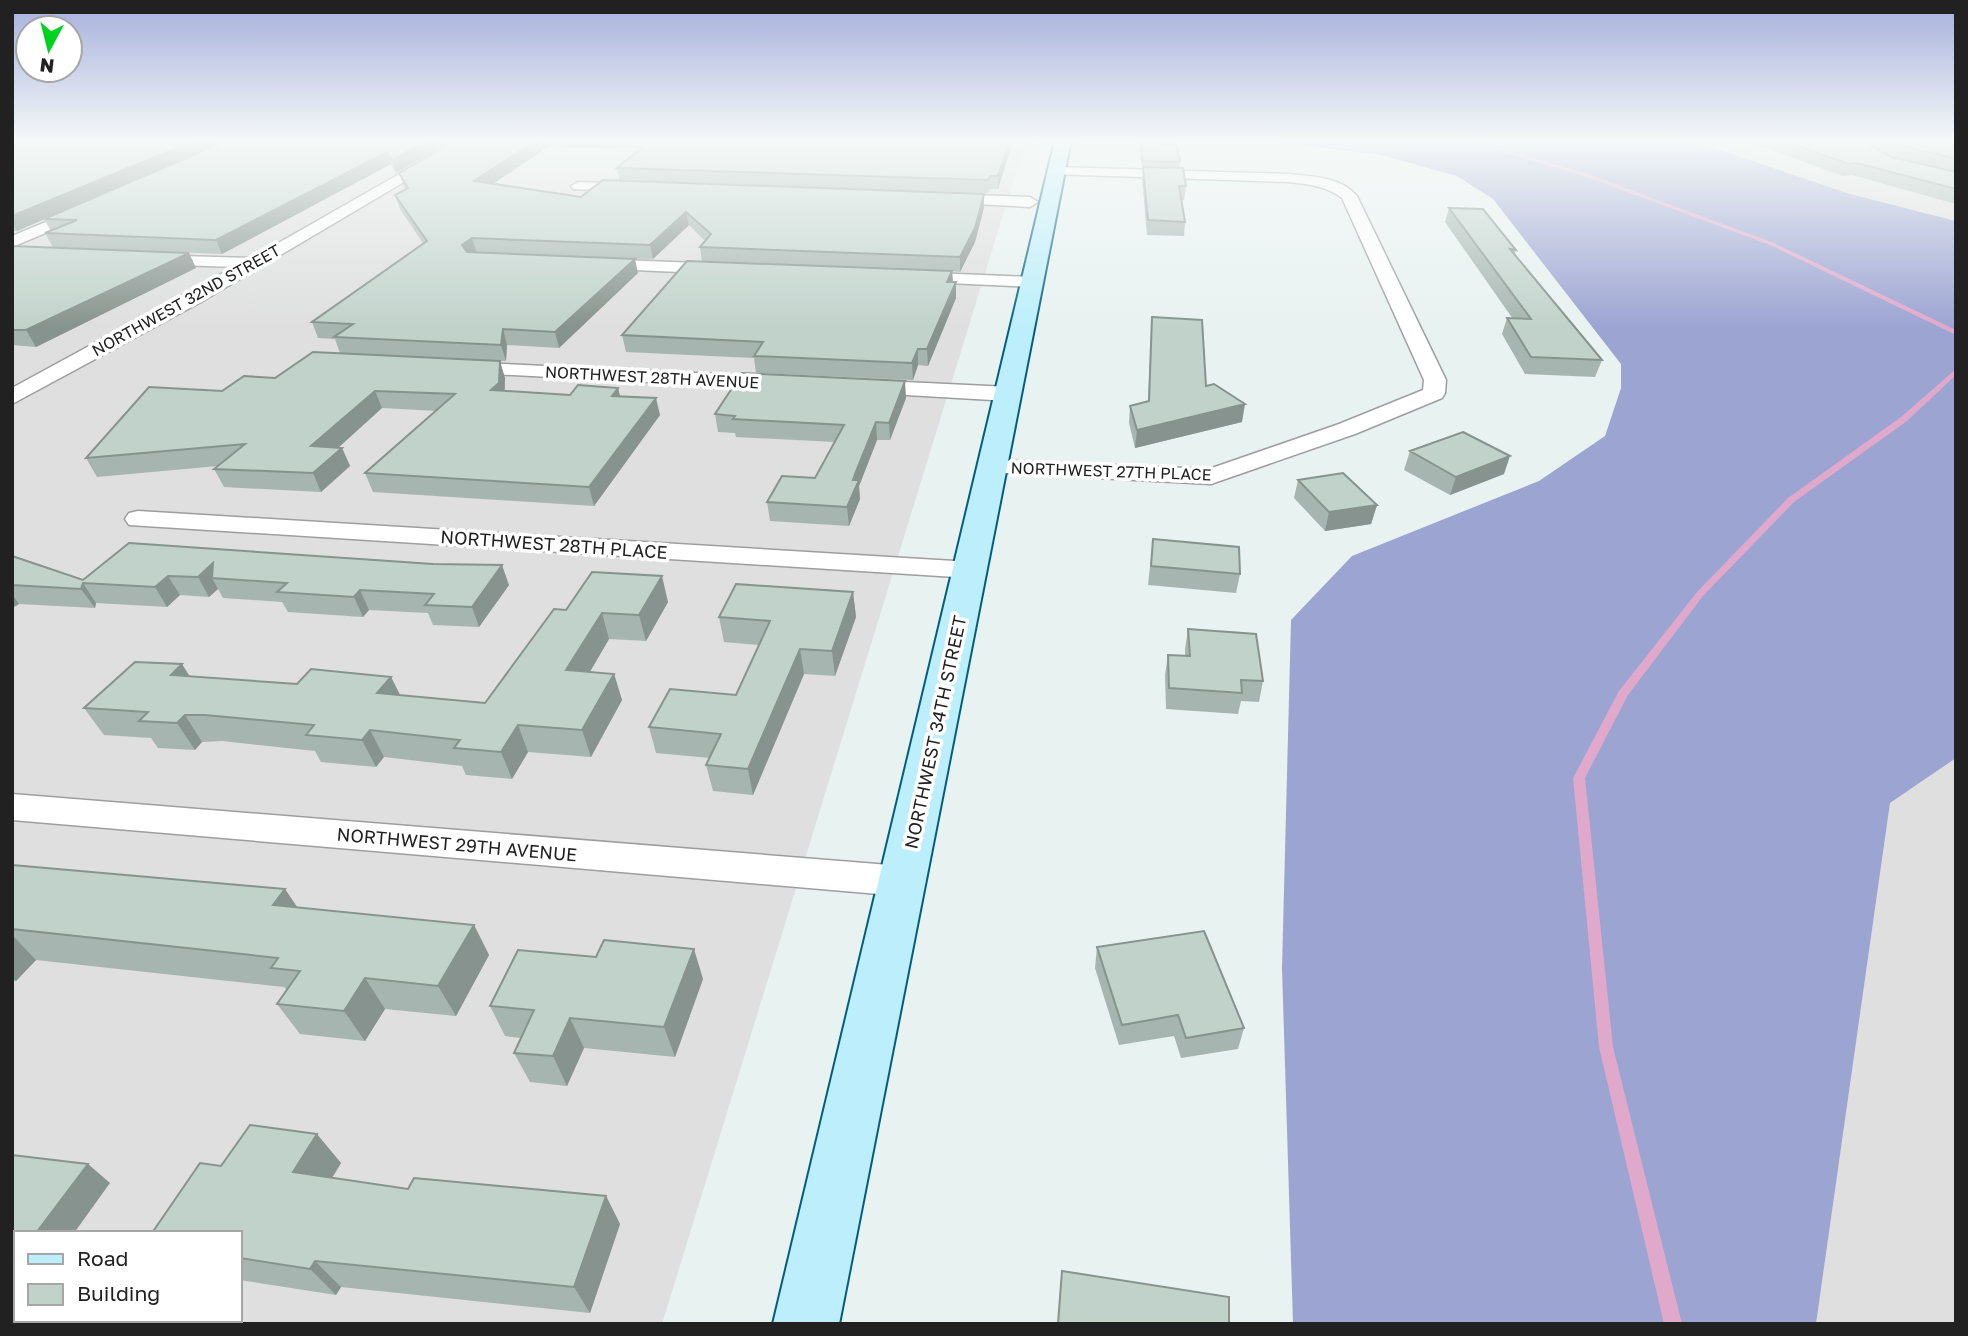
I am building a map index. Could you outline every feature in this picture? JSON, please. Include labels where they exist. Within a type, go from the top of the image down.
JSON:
[{"type":"main road","name":"NORTHWEST 34TH STREET","points":[[806,1324],[994,467],[1047,202]]},
{"type":"street","points":[[17,249],[104,202]]},
{"type":"street","name":"NORTHWEST 32ND STREET","points":[[12,397],[361,202]]},
{"type":"street","name":"NORTHWEST 27TH PLACE","points":[[994,467],[1211,477],[1347,429],[1434,393],[1435,380],[1353,202]]},
{"type":"street","points":[[133,258],[254,263]]},
{"type":"street","points":[[573,264],[737,270]]},
{"type":"street","points":[[888,276],[1032,282]]},
{"type":"street","name":"NORTHWEST 28TH AVENUE","points":[[447,368],[804,385]]},
{"type":"street","points":[[845,387],[1009,394]]},
{"type":"street","name":"NORTHWEST 28TH PLACE","points":[[138,519],[971,570]]},
{"type":"street","name":"NORTHWEST 29TH AVENUE","points":[[12,807],[902,881]]},
{"type":"shaded area","points":[[12,202],[1007,202],[662,1324],[12,1324]]},
{"type":"shaded area","points":[[1496,202],[1883,202],[1956,221],[1956,758],[1890,803],[1816,1324],[1293,1324],[1282,968],[1291,620],[1352,556],[1539,481],[1605,436],[1621,388],[1621,364]]},
{"type":"shaded area","points":[[1883,202],[1956,202],[1956,221]]},
{"type":"shaded area","points":[[1956,758],[1956,1324],[1816,1324],[1890,803]]},
{"type":"building","points":[[12,202],[45,202],[12,216]]},
{"type":"building","points":[[83,202],[289,202],[216,240],[45,233],[77,220],[44,219]]},
{"type":"building","points":[[400,202],[982,202],[975,228],[960,257],[700,247],[711,234],[686,212],[650,245],[472,238],[462,245],[467,252],[635,259],[555,332],[503,329],[501,345],[334,337],[353,324],[312,322],[427,241]]},
{"type":"building","points":[[1146,202],[1182,202],[1185,222],[1148,220]]},
{"type":"building","points":[[1449,208],[1483,209],[1516,250],[1510,249],[1602,360],[1531,357],[1507,318],[1531,319]]},
{"type":"building","points":[[12,246],[189,253],[26,330],[12,330]]},
{"type":"building","points":[[687,261],[952,271],[947,282],[956,282],[927,349],[918,349],[912,363],[754,356],[763,342],[622,335]]},
{"type":"building","points":[[1152,317],[1202,320],[1206,386],[1214,384],[1245,404],[1137,430],[1130,406],[1149,401]]},
{"type":"building","points":[[313,352],[500,361],[499,383],[491,390],[570,395],[578,385],[618,388],[612,396],[656,398],[589,487],[365,473],[455,394],[375,391],[311,446],[342,448],[313,473],[214,469],[245,444],[86,458],[149,387],[222,391],[244,376],[275,378]]},
{"type":"building","points":[[742,373],[905,381],[889,423],[876,422],[855,474],[853,480],[859,480],[847,507],[767,502],[782,476],[815,478],[844,425],[733,419],[735,416],[715,414]]},
{"type":"building","points":[[1463,432],[1510,456],[1456,477],[1410,451]]},
{"type":"building","points":[[1343,473],[1377,505],[1329,512],[1298,480]]},
{"type":"building","points":[[1153,539],[1239,547],[1240,574],[1151,566]]},
{"type":"building","points":[[129,543],[433,564],[502,565],[472,607],[425,605],[434,594],[360,590],[354,597],[277,592],[287,583],[212,578],[213,563],[198,577],[168,576],[155,587],[83,583],[81,589],[12,585],[12,556],[83,580]]},
{"type":"building","points":[[592,572],[662,576],[639,615],[602,613],[566,670],[614,674],[582,730],[518,725],[501,752],[454,748],[460,740],[370,730],[362,740],[306,735],[314,725],[205,715],[185,715],[177,723],[139,721],[148,712],[84,708],[135,662],[182,664],[171,675],[297,684],[311,669],[391,677],[377,693],[485,703],[554,609],[566,610]]},
{"type":"building","points":[[736,584],[853,592],[832,651],[800,649],[748,769],[706,765],[721,734],[649,727],[670,689],[736,695],[770,621],[719,617]]},
{"type":"building","points":[[1188,629],[1256,634],[1263,681],[1241,680],[1242,693],[1169,688],[1168,655],[1190,656]]},
{"type":"building","points":[[12,865],[285,889],[273,905],[474,925],[438,986],[365,978],[344,1011],[277,1004],[300,971],[271,968],[278,958],[12,929]]},
{"type":"building","points":[[1204,931],[1244,1028],[1186,1038],[1178,1015],[1122,1025],[1097,947]]},
{"type":"building","points":[[604,940],[694,949],[664,1027],[570,1018],[553,1056],[514,1053],[534,1010],[490,1006],[518,950],[596,957]]},
{"type":"building","points":[[250,1125],[317,1134],[293,1172],[408,1189],[414,1178],[606,1196],[574,1287],[315,1261],[310,1269],[242,1258],[242,1231],[153,1231],[200,1163],[221,1166]]},
{"type":"building","points":[[12,1155],[88,1164],[38,1231],[14,1231],[12,1251]]},
{"type":"building","points":[[1062,1271],[1229,1297],[1229,1324],[1058,1324]]},
{"type":"waterway","points":[[1660,202],[1772,244],[1956,333]]},
{"type":"waterway","points":[[1673,1324],[1606,1047],[1579,778],[1623,694],[1700,594],[1791,500],[1904,419],[1956,371]]}]
